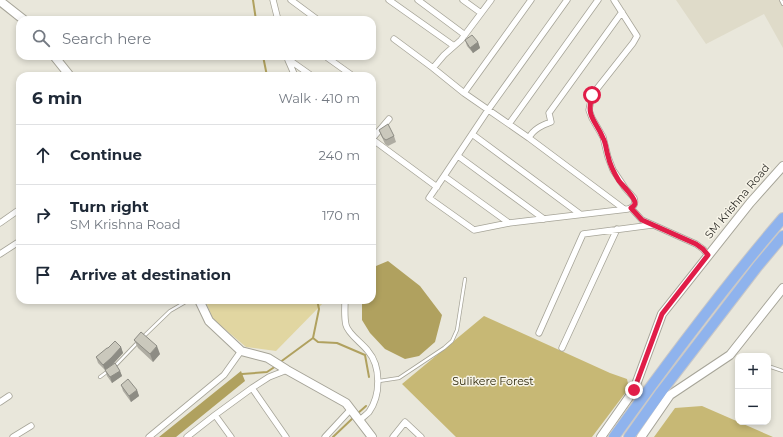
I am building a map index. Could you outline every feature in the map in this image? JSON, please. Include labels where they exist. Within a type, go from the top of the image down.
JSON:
[{"type":"highway","points":[[614,437],[744,264],[783,218]]},
{"type":"highway","points":[[629,437],[661,392],[757,267],[783,236]]},
{"type":"street","points":[[0,0],[19,16]]},
{"type":"street","points":[[273,0],[277,16]]},
{"type":"street","points":[[292,0],[313,16]]},
{"type":"street","points":[[389,0],[454,46]]},
{"type":"street","points":[[418,0],[465,35]]},
{"type":"street","points":[[463,0],[481,13]]},
{"type":"street","points":[[433,68],[465,35],[491,0]]},
{"type":"street","points":[[464,94],[531,0]]},
{"type":"street","points":[[567,0],[488,110],[429,198],[474,230],[509,223],[631,208],[634,205],[634,198],[613,170],[604,141],[589,110],[592,95],[637,36],[614,0]]},
{"type":"street","points":[[509,124],[598,0]]},
{"type":"street","points":[[529,138],[536,129],[551,122],[549,113],[622,12]]},
{"type":"street","points":[[394,39],[433,68],[464,94],[529,138],[624,209]]},
{"type":"street","points":[[57,60],[67,72]]},
{"type":"street","points":[[289,60],[293,72]]},
{"type":"street","points":[[291,60],[307,72]]},
{"type":"street","points":[[331,60],[347,72]]},
{"type":"street","points":[[376,134],[389,119]]},
{"type":"street","points":[[472,134],[580,214]]},
{"type":"street","points":[[376,142],[437,187]]},
{"type":"street","points":[[458,156],[544,219]]},
{"type":"street","name":"SM Krishna Road","points":[[601,437],[634,390],[662,314],[750,203],[783,166]]},
{"type":"street","points":[[444,176],[509,223]]},
{"type":"street","points":[[631,208],[642,220],[696,244],[708,255]]},
{"type":"street","points":[[0,223],[16,212]]},
{"type":"street","points":[[539,333],[583,234],[652,225]]},
{"type":"street","points":[[562,348],[617,229]]},
{"type":"street","points":[[0,254],[16,243]]},
{"type":"street","points":[[641,437],[670,395],[730,355],[783,288]]},
{"type":"street","points":[[201,304],[209,321],[241,351],[268,358],[346,403],[372,437]]},
{"type":"street","points":[[345,304],[346,326],[351,334],[369,352],[377,365],[378,381],[374,402],[368,412],[360,420]]},
{"type":"street","points":[[149,437],[224,376],[241,351]]},
{"type":"street","points":[[187,437],[252,388],[269,377],[287,370]]},
{"type":"street","points":[[252,388],[286,437]]},
{"type":"street","points":[[0,402],[9,396]]},
{"type":"street","points":[[325,437],[351,409]]},
{"type":"street","points":[[215,415],[230,437]]},
{"type":"street","points":[[394,437],[405,422],[421,437]]},
{"type":"street","points":[[13,437],[31,426]]},
{"type":"lane","points":[[781,0],[783,4]]},
{"type":"lane","points":[[378,381],[399,378],[444,348],[452,340],[457,330],[465,279]]},
{"type":"lane","points":[[100,378],[117,364],[166,314],[181,304]]},
{"type":"lane","points":[[771,367],[783,371]]},
{"type":"shaded area","points":[[676,0],[783,0],[783,48],[764,14],[706,44]]},
{"type":"shaded area","points":[[388,261],[420,286],[442,315],[435,342],[419,356],[405,359],[385,349],[370,333],[362,320],[362,304],[376,304],[376,266]]},
{"type":"shaded area","points":[[207,304],[322,304],[276,351],[246,347],[213,319]]},
{"type":"shaded area","points":[[241,371],[245,381],[176,437],[159,437]]},
{"type":"green space","name":"Sulikere Forest","points":[[484,316],[610,373],[627,379],[629,388],[592,437],[456,437],[402,384]]},
{"type":"green space","points":[[702,406],[735,420],[735,425],[746,425],[773,437],[654,437],[675,408]]},
{"type":"building","points":[[472,35],[478,42],[470,48],[465,40]]},
{"type":"building","points":[[388,124],[394,136],[386,140],[383,138],[379,130]]},
{"type":"building","points":[[141,332],[157,346],[150,354],[134,340]]},
{"type":"building","points":[[115,341],[121,347],[103,365],[96,357]]},
{"type":"building","points":[[115,363],[120,371],[110,377],[105,370]]},
{"type":"building","points":[[128,379],[137,390],[129,396],[121,385]]},
{"type":"waterway","points":[[253,0],[255,16]]},
{"type":"waterway","points":[[264,60],[266,72]]},
{"type":"waterway","points":[[279,363],[313,338],[319,309],[318,304]]},
{"type":"waterway","points":[[313,338],[318,342],[337,343],[365,355],[369,377]]},
{"type":"waterway","points":[[241,375],[267,372],[276,366]]},
{"type":"waterway","points":[[357,414],[366,406]]},
{"type":"waterway","points":[[333,437],[354,417]]},
{"type":"route","points":[[592,95],[589,110],[603,137],[613,170],[618,179],[634,198],[635,202],[631,208],[642,220],[696,244],[708,255],[662,314],[634,390]]}]
